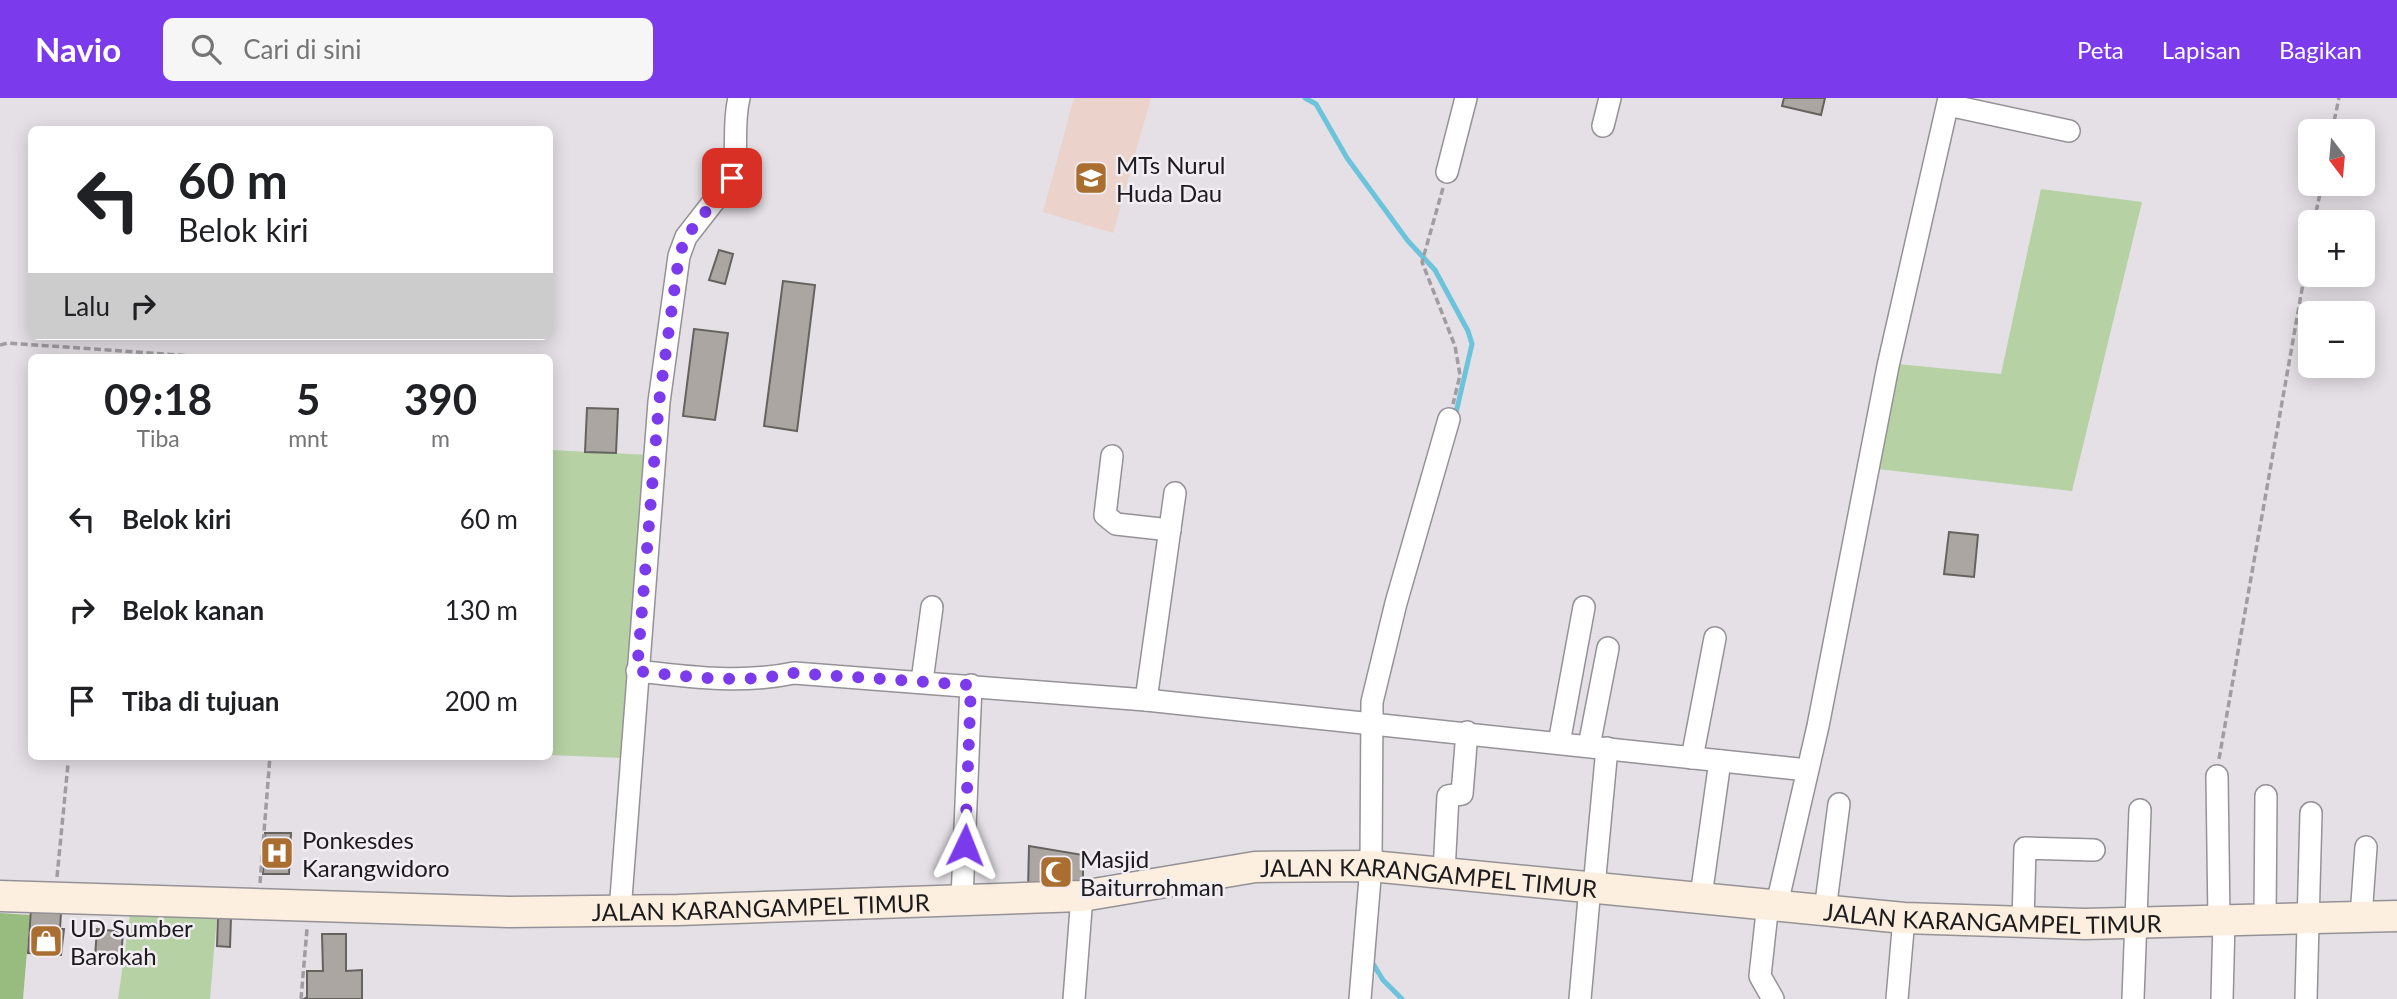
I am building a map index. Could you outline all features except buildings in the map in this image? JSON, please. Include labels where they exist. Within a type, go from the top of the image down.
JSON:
[{"type":"street","points":[[620,911],[659,402],[679,256],[686,237],[732,178],[735,167],[734,125],[739,98]]},
{"type":"street","points":[[1447,172],[1466,98]]},
{"type":"street","points":[[1603,126],[1610,98]]},
{"type":"street","points":[[1773,999],[1760,976],[1772,904],[1807,770],[1888,366],[1948,101],[2069,131]]},
{"type":"street","points":[[1360,999],[1371,866],[1372,702],[1392,616],[1449,419]]},
{"type":"street","points":[[1112,456],[1105,515],[1109,521],[1170,530]]},
{"type":"street","points":[[1146,700],[1175,494]]},
{"type":"street","points":[[922,681],[932,607]]},
{"type":"street","points":[[1559,743],[1584,607]]},
{"type":"street","points":[[1692,758],[1715,638]]},
{"type":"street","points":[[1580,999],[1592,887],[1598,747],[1608,648]]},
{"type":"street","points":[[637,671],[716,680],[768,679],[794,673],[971,685],[1373,722],[1807,770]]},
{"type":"street","points":[[962,899],[971,685]]},
{"type":"street","points":[[1444,872],[1448,796],[1462,794],[1467,732]]},
{"type":"street","points":[[1701,896],[1720,761]]},
{"type":"street","points":[[2217,776],[2222,999]]},
{"type":"street","points":[[2265,920],[2266,796]]},
{"type":"street","points":[[1825,910],[1839,804]]},
{"type":"street","points":[[2133,999],[2138,923],[2140,810]]},
{"type":"street","points":[[2306,999],[2311,813]]},
{"type":"street","points":[[2361,917],[2366,847]]},
{"type":"street","points":[[2023,922],[2025,848],[2094,850]]},
{"type":"street","name":"JALAN KARANGAMPEL TIMUR","points":[[0,896],[509,912],[813,907],[1082,896],[1255,867],[1371,866],[1701,896],[1903,918],[2138,923],[2397,916]]},
{"type":"street","points":[[1074,999],[1082,896]]},
{"type":"street","points":[[1897,999],[1903,918]]},
{"type":"path","points":[[2335,119],[2339,98]]},
{"type":"path","points":[[1447,172],[1422,262],[1455,346],[1460,375],[1449,419]]},
{"type":"path","points":[[2217,776],[2302,287]]},
{"type":"path","points":[[0,345],[8,343],[164,354]]},
{"type":"path","points":[[259,906],[270,760]]},
{"type":"path","points":[[55,898],[68,764]]},
{"type":"path","points":[[301,999],[309,906]]},
{"type":"shaded area","name":"MTs Nurul Huda Dau","points":[[1074,98],[1151,98],[1113,233],[1043,212]]},
{"type":"green space","points":[[2041,189],[2142,202],[2072,491],[1877,469],[1897,364],[2001,374]]},
{"type":"green space","points":[[553,450],[649,455],[623,758],[553,755]]},
{"type":"green space","points":[[0,913],[30,915],[23,999],[0,999]]},
{"type":"green space","points":[[130,915],[217,915],[210,999],[118,999]]},
{"type":"waterway","points":[[1305,98],[1316,104],[1347,158],[1408,241],[1435,270],[1468,331],[1472,344],[1455,417]]},
{"type":"waterway","points":[[1372,962],[1383,980],[1402,999]]},
{"type":"place","name":"MTs Nurul Huda Dau","points":[[1091,178]]},
{"type":"place","name":"Ponkesdes Karangwidoro","points":[[277,853]]},
{"type":"place","name":"Masjid Baiturrohman","points":[[1056,872]]},
{"type":"place","name":"UD Sumber Barokah","points":[[46,941]]},
{"type":"route","points":[[732,178],[693,226],[679,256],[659,402],[637,671],[716,680],[768,679],[794,673],[971,685],[965,845]]}]
